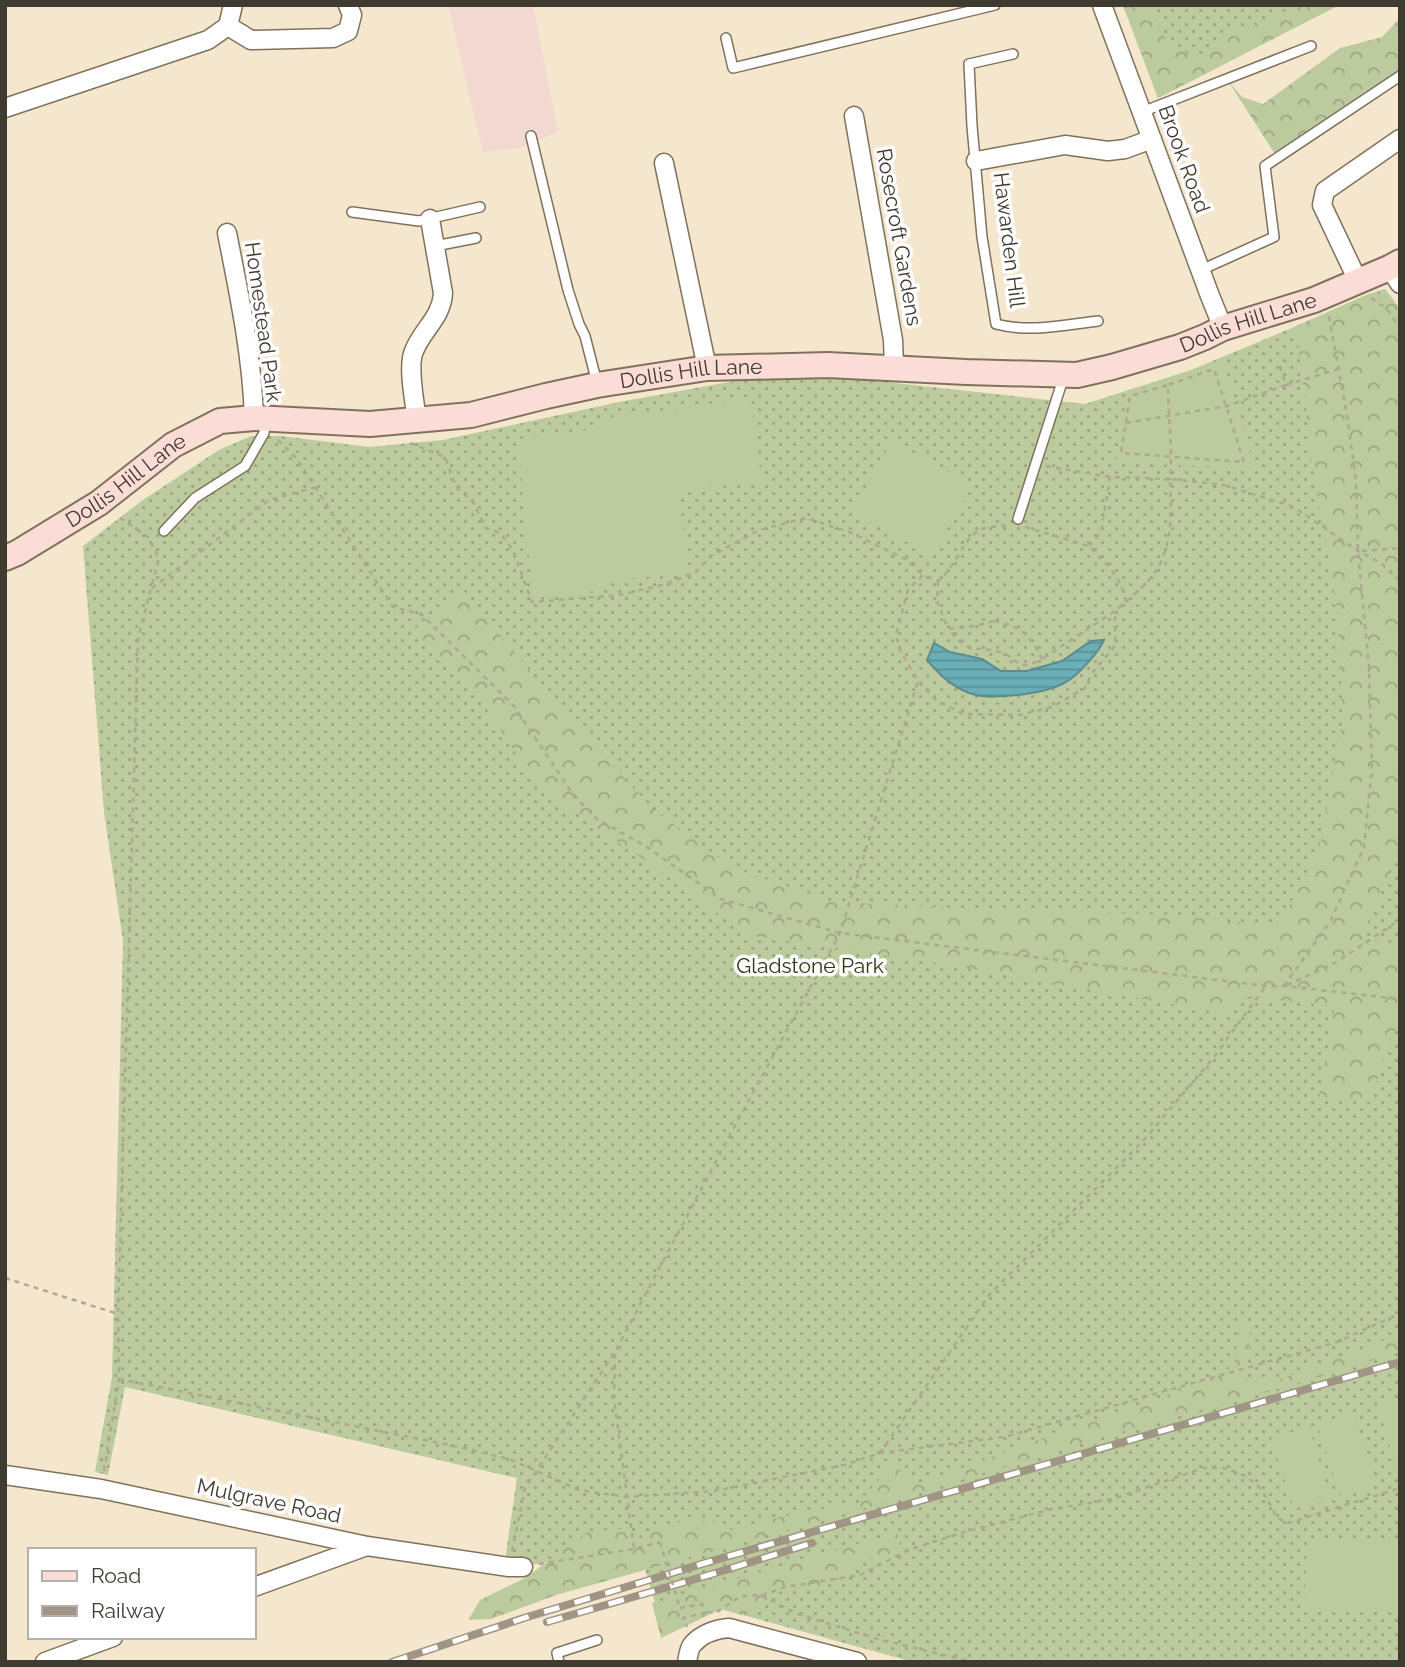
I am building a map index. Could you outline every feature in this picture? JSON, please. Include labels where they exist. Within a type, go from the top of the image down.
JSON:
[{"type":"street","points":[[5,108],[208,40],[228,26],[233,5]]},
{"type":"street","points":[[228,26],[251,40],[333,38],[348,31],[352,15],[348,5]]},
{"type":"street","name":"Brook Road","points":[[1102,5],[1223,328]]},
{"type":"street","name":"Rosecroft Gardens","points":[[854,116],[893,340],[894,367]]},
{"type":"street","name":"Hawarden Hill","points":[[976,160],[1065,145],[1108,151],[1125,149],[1152,139]]},
{"type":"street","points":[[1362,288],[1322,205],[1325,191],[1400,139]]},
{"type":"street","points":[[664,163],[707,368]]},
{"type":"street","points":[[413,432],[410,361],[414,349],[443,304],[430,219]]},
{"type":"street","name":"Homestead Park","points":[[227,233],[260,426]]},
{"type":"street","name":"Dollis Hill Lane","points":[[5,558],[99,503],[173,445],[220,421],[260,426],[370,424],[413,432],[546,396],[707,368],[828,365],[1077,375],[1157,353],[1223,328],[1314,300],[1362,288],[1396,271]]},
{"type":"street","name":"Mulgrave Road","points":[[5,1475],[101,1489],[367,1546],[516,1567]]},
{"type":"street","points":[[256,1586],[367,1546]]},
{"type":"street","points":[[687,1662],[691,1637],[729,1628],[857,1662]]},
{"type":"street","points":[[45,1662],[108,1639]]},
{"type":"lane","points":[[726,38],[733,68],[995,5]]},
{"type":"lane","points":[[1142,112],[1311,46]]},
{"type":"lane","name":"Hawarden Hill","points":[[1013,54],[969,64],[982,237],[996,324],[1026,329],[1098,321]]},
{"type":"lane","points":[[1201,270],[1274,237],[1265,166],[1400,76]]},
{"type":"lane","points":[[531,136],[570,299],[585,336],[597,385]]},
{"type":"lane","points":[[352,212],[419,221],[480,207]]},
{"type":"lane","points":[[435,246],[476,238]]},
{"type":"lane","points":[[1018,519],[1065,374]]},
{"type":"lane","points":[[164,531],[195,498],[245,466],[260,426]]},
{"type":"lane","points":[[559,1662],[557,1653],[597,1640]]},
{"type":"path","points":[[1362,288],[1387,309],[1400,328]]},
{"type":"path","points":[[1284,986],[1331,920],[1364,847],[1372,769],[1369,667],[1358,551],[1356,481],[1329,317],[1338,311]]},
{"type":"path","points":[[1279,363],[1286,386]]},
{"type":"path","points":[[1214,369],[1244,462],[1121,453],[1130,396],[1168,384],[1214,369]]},
{"type":"path","points":[[1126,423],[1227,406],[1339,369]]},
{"type":"path","points":[[938,581],[937,601],[948,629],[957,641],[972,649],[993,650],[1008,655],[1028,666],[1126,602],[1150,579],[1167,550],[1171,523],[1168,384]]},
{"type":"path","points":[[260,426],[297,459],[393,607],[421,614],[514,706],[572,793],[597,819],[647,847],[722,899],[840,933],[1266,986],[1400,999]]},
{"type":"path","points":[[413,432],[445,457],[456,487],[473,502],[486,528],[500,533],[513,551],[532,602],[620,595],[666,584],[696,572],[711,556],[759,530],[806,518],[852,533],[907,560],[923,575],[938,581]]},
{"type":"path","points":[[1036,464],[1110,477],[1170,479],[1224,485],[1294,507],[1358,551],[1381,563],[1400,581]]},
{"type":"path","points":[[1089,546],[1101,533],[1110,477]]},
{"type":"path","points":[[152,588],[269,500],[317,487]]},
{"type":"path","points":[[99,503],[148,537],[159,558],[138,638],[118,1314],[119,1379],[101,1489]]},
{"type":"path","points":[[938,581],[946,575],[978,530],[1004,526],[1018,519],[1026,528],[1089,546],[1121,584],[1126,602]]},
{"type":"path","points":[[1358,551],[1400,548]]},
{"type":"path","points":[[923,575],[908,590],[896,635],[901,652],[918,681],[935,699],[963,714],[1020,715],[1052,707],[1085,688],[1092,673],[1115,646],[1115,611]]},
{"type":"path","points":[[948,629],[994,621],[1009,624],[1026,633],[1042,659]]},
{"type":"path","points":[[691,1637],[683,1618],[704,1613],[702,1604],[680,1608],[660,1542],[634,1549],[516,1567],[525,1488],[615,1352],[840,933],[918,681]]},
{"type":"path","points":[[1284,986],[1335,963],[1400,918]]},
{"type":"path","points":[[880,1453],[989,1295],[1143,1140],[1214,1057],[1266,986]]},
{"type":"path","points":[[5,1278],[118,1314]]},
{"type":"path","points":[[119,1379],[464,1448],[512,1460],[579,1490],[627,1497],[714,1492],[844,1465],[880,1453],[1004,1437],[1338,1342],[1400,1312]]},
{"type":"path","points":[[615,1352],[614,1398],[634,1549]]},
{"type":"path","points":[[709,1617],[741,1596],[762,1595],[785,1587],[860,1575],[911,1549],[968,1531],[1052,1509],[1113,1499],[1203,1468],[1223,1468],[1246,1476],[1262,1490],[1277,1518],[1288,1523],[1400,1488]]},
{"type":"path","points":[[762,1595],[795,1613],[874,1638],[973,1662]]},
{"type":"shaded area","points":[[448,5],[533,5],[558,132],[519,148],[483,152]]},
{"type":"green space","points":[[1123,5],[1339,5],[1158,98]]},
{"type":"green space","points":[[1123,5],[1146,5],[1169,45],[1201,60],[1223,35],[1301,5],[1339,5],[1158,98]]},
{"type":"green space","points":[[1400,18],[1400,78],[1277,157],[1228,81],[1242,97],[1263,104],[1340,48],[1382,37]]},
{"type":"green space","name":"Gladstone Park","points":[[1385,289],[1400,309],[1400,1662],[913,1662],[721,1609],[664,1634],[640,1552],[631,1546],[521,1567],[505,1560],[517,1478],[125,1387],[108,1475],[95,1472],[112,1377],[123,941],[104,812],[83,546],[143,500],[219,450],[251,436],[281,436],[369,447],[443,440],[619,402],[746,379],[840,377],[1085,404],[1191,370]]},
{"type":"green space","points":[[1385,289],[1400,309],[1400,843],[1363,939],[1400,944],[1400,1030],[1393,1031],[1370,1102],[1319,1098],[1335,1006],[1249,997],[1229,1014],[944,964],[747,935],[656,868],[539,788],[482,702],[411,632],[463,590],[566,715],[653,809],[733,868],[833,902],[1178,915],[1279,927],[1320,845],[1343,719],[1337,607],[1315,484],[1296,326]]},
{"type":"green space","points":[[1222,361],[1255,468],[1116,460],[1127,394]]},
{"type":"green space","points":[[751,398],[762,482],[679,491],[688,572],[611,581],[612,589],[534,598],[524,518],[519,439],[595,429],[594,420]]},
{"type":"green space","points":[[892,441],[972,485],[932,556],[852,512]]},
{"type":"green space","points":[[1242,1321],[1250,1331],[1246,1382],[1281,1379],[1400,1334],[1400,1352],[915,1494],[556,1595],[491,1619],[468,1620],[480,1600],[525,1578],[589,1531],[620,1529],[641,1538],[675,1521],[716,1521],[730,1530],[781,1517],[858,1503],[880,1479],[883,1462],[895,1466],[918,1485],[1226,1373],[1237,1357],[1236,1342]]},
{"type":"green space","points":[[1400,1399],[1400,1478],[1399,1478],[1378,1405]]},
{"type":"green space","points":[[1352,1414],[1376,1485],[1341,1497],[1317,1424]]},
{"type":"green space","points":[[1309,1427],[1331,1499],[1294,1509],[1271,1438]]},
{"type":"green space","points":[[896,1533],[900,1538],[898,1561],[870,1558],[849,1573],[815,1588],[783,1590],[742,1615],[721,1609],[661,1638],[652,1603]]},
{"type":"green space","points":[[1307,1541],[1400,1543],[1400,1612],[1304,1610]]},
{"type":"water","points":[[1104,640],[1087,664],[1069,680],[1055,687],[1017,695],[990,696],[969,693],[946,679],[927,660],[934,643],[950,652],[982,659],[1001,671],[1027,671],[1062,661],[1091,641]]},
{"type":"railway","points":[[392,1662],[524,1618],[705,1563],[1400,1362]]},
{"type":"railway","points":[[547,1622],[812,1543]]}]
